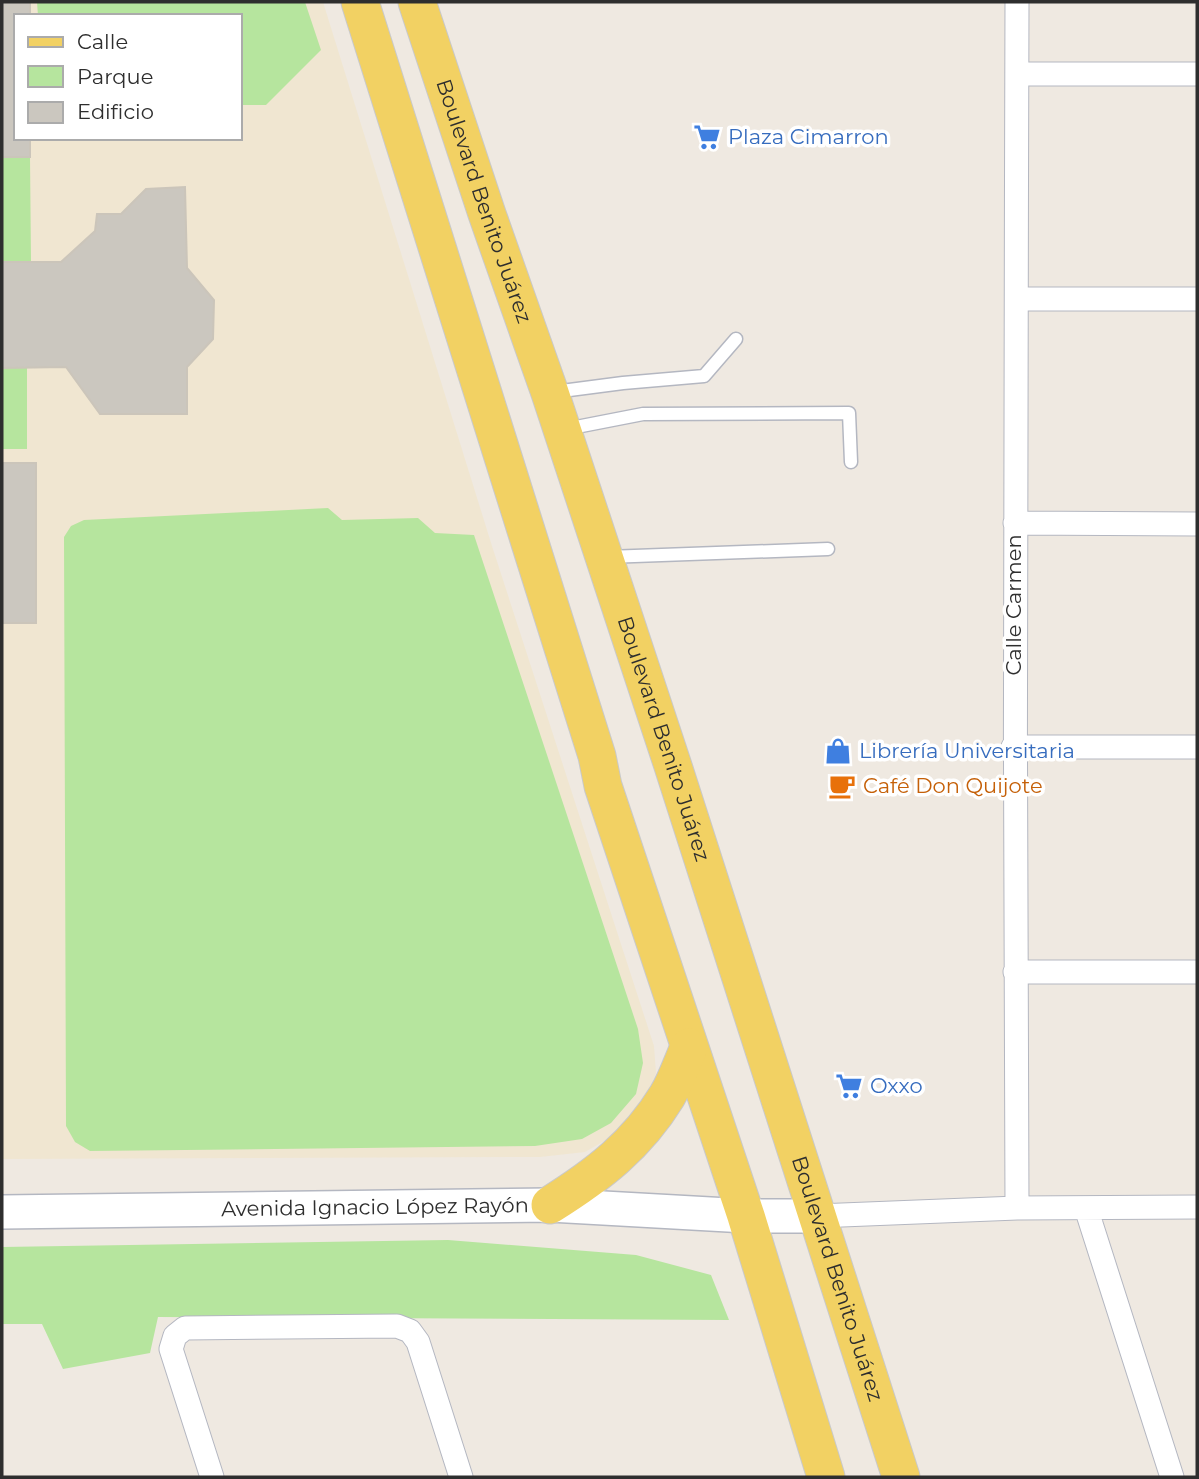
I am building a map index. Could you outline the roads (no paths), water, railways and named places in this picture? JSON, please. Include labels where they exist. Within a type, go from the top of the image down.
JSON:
[{"type":"main road","points":[[360,2],[588,729],[603,786],[746,1216],[826,1477]]},
{"type":"main road","name":"Boulevard Benito Juárez","points":[[417,2],[487,214],[563,430],[901,1477]]},
{"type":"main road","points":[[550,1205],[596,1176],[635,1139],[667,1096],[689,1047]]},
{"type":"street","name":"Calle Carmen","points":[[1017,2],[1013,747],[1017,1208]]},
{"type":"street","points":[[1017,74],[1197,74]]},
{"type":"street","points":[[1017,299],[1197,299]]},
{"type":"street","points":[[1015,523],[1197,524]]},
{"type":"street","points":[[1013,747],[1197,747]]},
{"type":"street","points":[[1015,972],[1197,972]]},
{"type":"street","name":"Avenida Ignacio López Rayón","points":[[2,1212],[550,1205],[746,1216],[817,1216]]},
{"type":"street","points":[[817,1216],[1017,1208],[1197,1207]]},
{"type":"street","points":[[1086,1208],[1172,1477]]},
{"type":"street","points":[[212,1477],[171,1349],[175,1336],[186,1328],[397,1326],[410,1331],[418,1342],[461,1477]]},
{"type":"lane","points":[[550,393],[704,376],[736,339]]},
{"type":"lane","points":[[563,430],[643,414],[849,413],[851,462]]},
{"type":"lane","points":[[604,557],[828,549]]},
{"type":"place","name":"Plaza Cimarron","points":[[707,137]]},
{"type":"place","name":"Librería Universitaria","points":[[838,751]]},
{"type":"place","name":"Café Don Quijote","points":[[842,786]]},
{"type":"place","name":"Oxxo","points":[[849,1086]]}]
